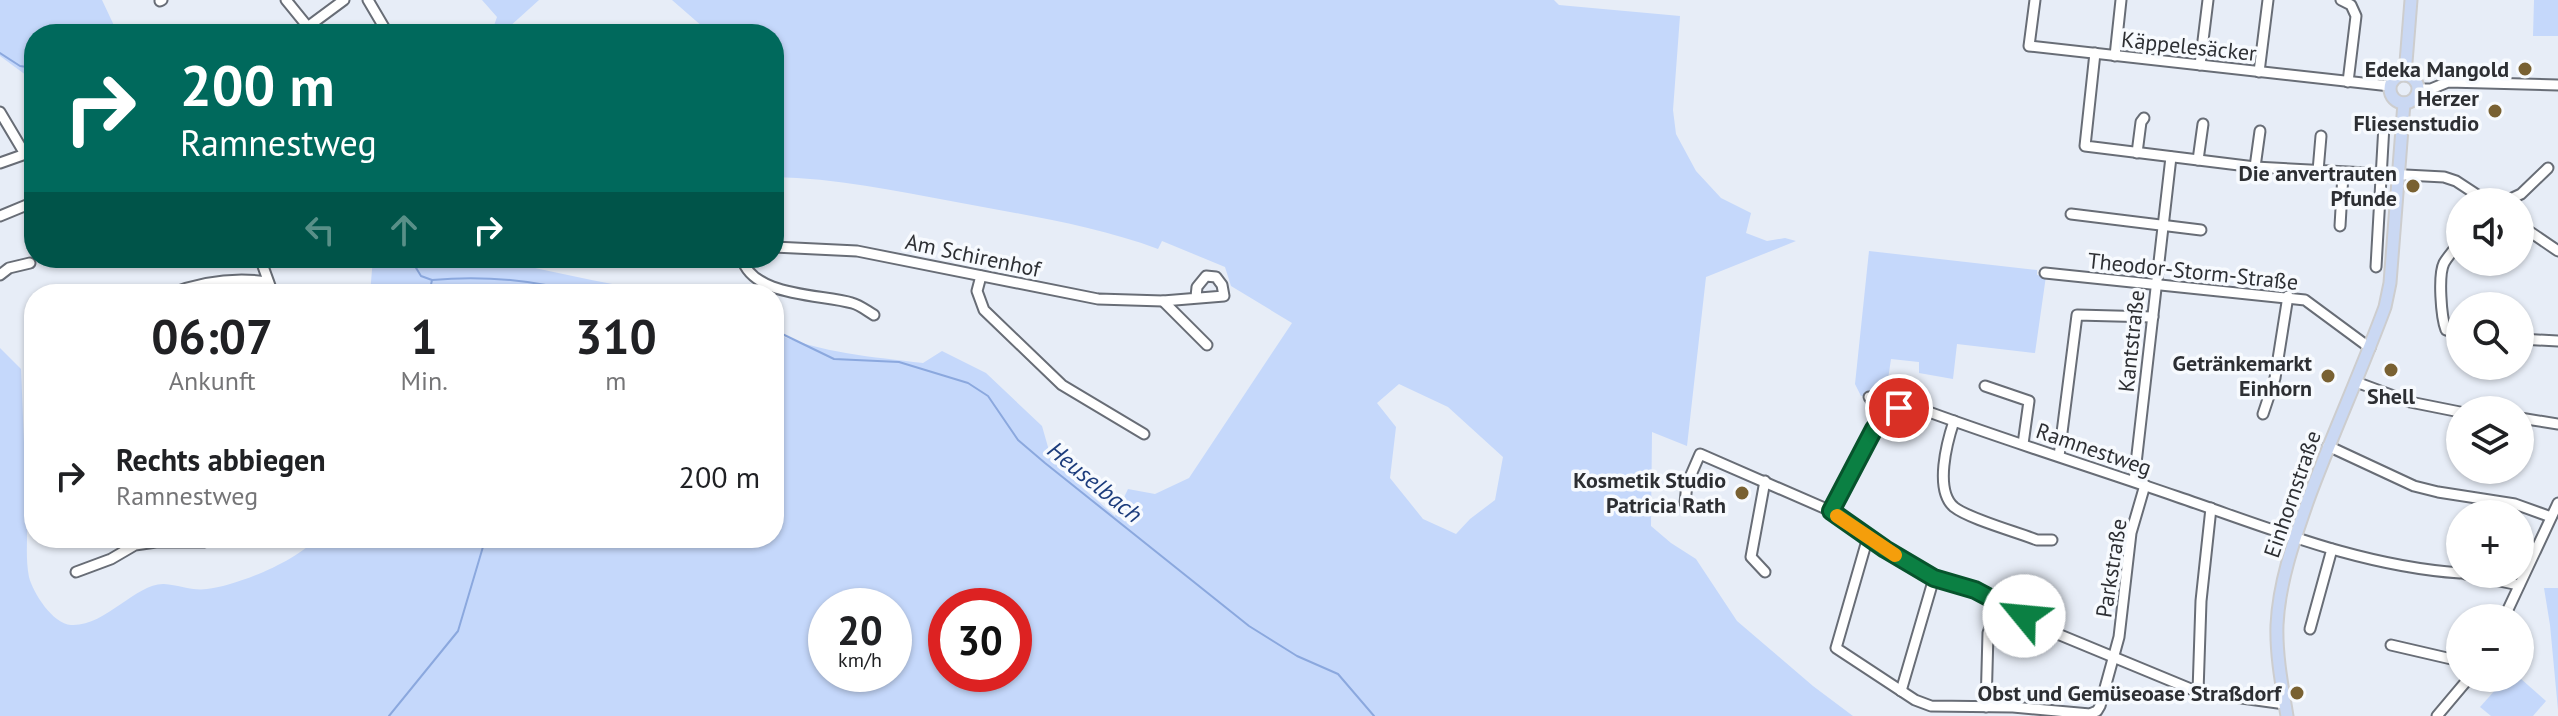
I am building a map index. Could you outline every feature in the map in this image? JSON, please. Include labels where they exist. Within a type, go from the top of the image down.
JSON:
[{"type":"main road","points":[[2405,75],[2411,0]]},
{"type":"main road","points":[[2405,75],[2414,80],[2418,89],[2412,100],[2404,103],[2392,97],[2390,86],[2397,77],[2405,75]]},
{"type":"main road","name":"Einhornstraße","points":[[2286,710],[2277,625],[2282,588],[2294,539],[2328,446],[2385,307],[2390,283],[2404,103]]},
{"type":"street","points":[[286,0],[306,24]]},
{"type":"street","points":[[312,24],[344,0]]},
{"type":"street","points":[[368,0],[382,24]]},
{"type":"street","name":"Käppelesäcker","points":[[2035,0],[2029,46],[2390,86]]},
{"type":"street","points":[[2115,56],[2121,0]]},
{"type":"street","points":[[2200,65],[2208,0]]},
{"type":"street","points":[[2259,72],[2268,0]]},
{"type":"street","points":[[2341,0],[2351,5],[2356,16],[2348,82]]},
{"type":"street","points":[[2095,53],[2085,146],[2255,167],[2451,178],[2466,188]]},
{"type":"street","points":[[2418,89],[2431,89],[2448,82],[2558,85]]},
{"type":"street","points":[[0,112],[24,145]]},
{"type":"street","points":[[2137,153],[2144,118]]},
{"type":"street","points":[[2198,160],[2203,124]]},
{"type":"street","points":[[2376,267],[2384,125]]},
{"type":"street","points":[[2255,167],[2260,131]]},
{"type":"street","points":[[2318,171],[2321,136]]},
{"type":"street","points":[[0,163],[24,154]]},
{"type":"street","name":"Kantstraße","points":[[2134,481],[2171,157]]},
{"type":"street","points":[[2527,188],[2548,168]]},
{"type":"street","points":[[2340,226],[2343,174]]},
{"type":"street","points":[[0,216],[24,206]]},
{"type":"street","points":[[2071,214],[2201,230]]},
{"type":"street","points":[[2534,235],[2558,251]]},
{"type":"street","name":"Am Schirenhof","points":[[784,247],[857,251],[1098,299],[1163,301],[1196,297]]},
{"type":"street","points":[[2446,261],[2442,277],[2446,330]]},
{"type":"street","points":[[0,275],[9,268],[24,264]]},
{"type":"street","points":[[206,284],[229,280],[268,282],[263,268]]},
{"type":"street","points":[[747,268],[764,284]]},
{"type":"street","name":"Theodor-Storm-Straße","points":[[2045,273],[2155,286],[2288,296],[2305,300],[2370,348]]},
{"type":"street","points":[[981,276],[977,291],[979,299],[984,310],[998,324],[1062,385],[1144,434]]},
{"type":"street","points":[[784,290],[855,304],[874,315]]},
{"type":"street","points":[[2263,414],[2275,378],[2288,296]]},
{"type":"street","points":[[1163,301],[1207,345]]},
{"type":"street","points":[[2059,456],[2077,315],[2153,317]]},
{"type":"street","points":[[2534,340],[2558,341]]},
{"type":"street","points":[[2356,382],[2410,402],[2446,409]]},
{"type":"street","points":[[1985,386],[2029,401],[2023,444]]},
{"type":"street","points":[[1831,511],[1864,445],[1883,417],[1869,397]]},
{"type":"street","name":"Ramnestweg","points":[[1883,417],[1891,411],[1918,408],[2294,539],[2422,570],[2446,572]]},
{"type":"street","points":[[2534,420],[2558,424]]},
{"type":"street","points":[[1954,421],[1946,444],[1944,492],[1954,507],[2037,540],[2052,540]]},
{"type":"street","points":[[2328,446],[2414,486],[2515,504],[2551,517]]},
{"type":"street","points":[[1685,503],[1687,484],[1700,454],[1831,511],[1934,578],[1975,590],[2048,630],[2198,692],[2286,710]]},
{"type":"street","points":[[1765,481],[1751,557],[1765,572]]},
{"type":"street","name":"Parkstraße","points":[[1868,537],[1836,648],[1901,691],[1931,706],[2090,714],[2100,706],[2119,637],[2131,533],[2145,485]]},
{"type":"street","points":[[2534,553],[2558,503]]},
{"type":"street","points":[[2198,692],[2201,601],[2211,508]]},
{"type":"street","points":[[76,572],[128,548]]},
{"type":"street","points":[[2310,629],[2332,549]]},
{"type":"street","points":[[1901,691],[1934,578]]},
{"type":"street","points":[[1986,707],[1988,633],[1999,602]]},
{"type":"street","points":[[2391,645],[2446,658]]},
{"type":"street","points":[[2437,716],[2457,692]]},
{"type":"shaded area","points":[[0,0],[102,0],[113,24],[24,24],[24,74],[0,56]]},
{"type":"shaded area","points":[[482,0],[539,0],[513,24],[495,24],[497,17]]},
{"type":"shaded area","points":[[672,0],[1554,0],[1559,5],[1680,16],[1673,110],[1676,134],[1696,171],[1721,198],[1751,213],[1746,233],[1767,241],[1785,238],[1796,241],[1706,277],[1687,446],[1652,432],[1651,526],[1696,559],[1737,621],[1853,716],[0,716],[0,348],[21,369],[24,548],[27,548],[29,577],[45,607],[57,619],[71,625],[96,619],[153,586],[219,587],[249,578],[306,548],[784,548],[784,337],[829,350],[923,363],[942,351],[986,373],[1042,426],[1052,461],[1115,516],[1128,489],[1155,494],[1189,478],[1292,323],[1231,286],[1225,267],[1162,241],[1158,249],[1083,227],[865,186],[784,178],[784,24],[700,24]],"holes":[[[1399,384],[1448,407],[1503,457],[1495,500],[1456,534],[1423,519],[1390,478],[1396,427],[1377,403]]]},
{"type":"shaded area","points":[[2534,0],[2558,0],[2558,36],[2533,36]]},
{"type":"shaded area","points":[[1869,251],[2037,270],[2037,275],[2046,276],[2035,353],[1957,344],[1953,379],[1919,373],[1919,362],[1891,359],[1886,393],[1861,396],[1855,384]]},
{"type":"shaded area","points":[[372,268],[532,268],[610,284],[371,284]]},
{"type":"shaded area","points":[[2544,588],[2558,588],[2558,710],[2550,625]]},
{"type":"shaded area","points":[[2534,690],[2546,701],[2533,716],[2491,716],[2480,707],[2493,692]]},
{"type":"waterway","points":[[0,53],[24,67]]},
{"type":"waterway","points":[[416,268],[421,276],[432,280],[431,284]]},
{"type":"waterway","name":"Heuselbach","points":[[432,280],[471,278],[539,284]]},
{"type":"waterway","name":"Heuselbach","points":[[784,335],[834,359],[899,362],[968,383],[988,396],[1018,440],[1045,463],[1249,626],[1297,656],[1338,674],[1374,716]]},
{"type":"waterway","points":[[389,716],[458,631],[483,548]]},
{"type":"slow traffic","points":[[1837,516],[1895,555]]},
{"type":"place","name":"Edeka Mangold","points":[[2525,69]]},
{"type":"place","name":"Herzer Fliesenstudio","points":[[2495,111]]},
{"type":"place","name":"Die anvertrauten Pfunde","points":[[2413,186]]},
{"type":"place","name":"Shell","points":[[2391,370]]},
{"type":"place","name":"Getränkemarkt Einhorn","points":[[2328,376]]},
{"type":"place","name":"Kosmetik Studio Patricia Rath","points":[[1742,493]]},
{"type":"place","name":"Obst und Gemüseoase Straßdorf","points":[[2297,693]]},
{"type":"route","points":[[1899,408],[1883,417],[1874,429],[1831,511],[1885,549],[1934,578],[1975,590],[2024,616]]}]
